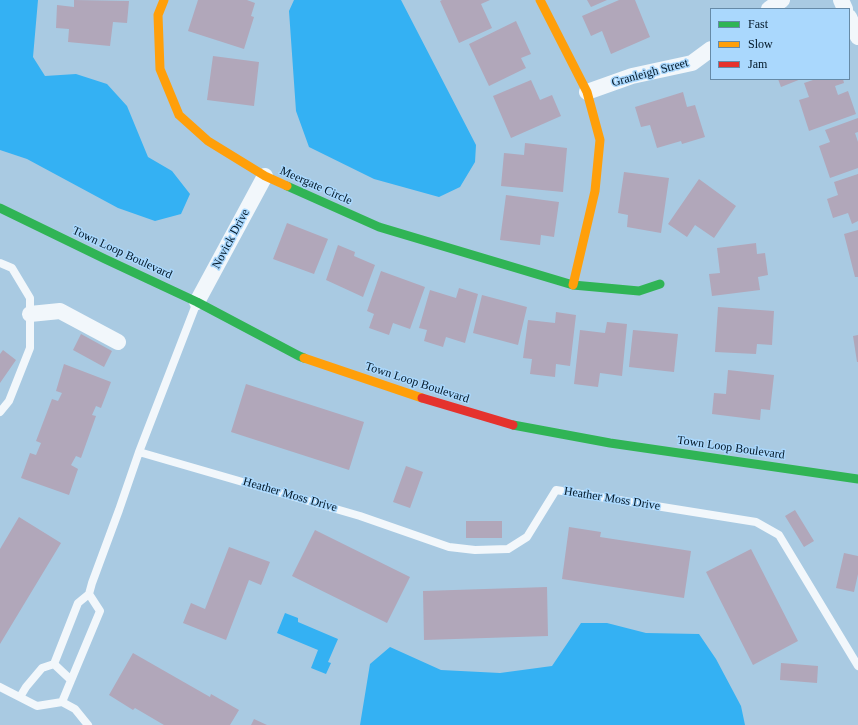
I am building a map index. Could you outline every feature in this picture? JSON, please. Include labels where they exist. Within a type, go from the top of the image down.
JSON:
[{"type":"street","name":"Meergate Circle","points":[[164,0],[158,16],[160,69],[179,115],[208,141],[265,176],[379,227],[573,285],[639,291],[660,284]]},
{"type":"street","points":[[540,0],[587,92],[600,140],[595,191],[573,285]]},
{"type":"street","points":[[770,8],[782,0]]},
{"type":"street","points":[[850,19],[858,37]]},
{"type":"street","name":"Granleigh Street","points":[[587,92],[632,76],[692,63],[710,51]]},
{"type":"street","name":"Novick Drive","points":[[197,302],[265,176]]},
{"type":"street","name":"Town Loop Boulevard","points":[[0,208],[197,302],[299,356],[421,398],[520,427],[618,444],[858,479]]},
{"type":"street","points":[[30,314],[60,311],[118,342]]},
{"type":"lane","points":[[0,263],[12,268],[30,298],[30,348],[9,401],[0,412]]},
{"type":"lane","points":[[54,664],[78,603],[89,594],[139,452],[197,302]]},
{"type":"lane","name":"Heather Moss Drive","points":[[139,452],[360,516],[449,547],[475,550],[508,549],[527,537],[556,490],[756,522],[779,535],[858,666]]},
{"type":"lane","points":[[62,702],[100,611],[89,594]]},
{"type":"lane","points":[[54,664],[71,680]]},
{"type":"lane","points":[[20,697],[26,687],[42,668],[54,664]]},
{"type":"lane","points":[[0,686],[37,706],[62,702],[75,709],[88,725]]},
{"type":"water","points":[[0,0],[38,0],[33,57],[45,76],[76,74],[107,84],[127,106],[148,157],[172,171],[190,194],[181,214],[155,221],[118,208],[27,159],[0,150]]},
{"type":"water","points":[[294,0],[401,0],[476,145],[475,162],[460,187],[439,197],[374,179],[309,147],[296,111],[289,11]]},
{"type":"water","points":[[285,613],[298,618],[298,622],[338,639],[328,662],[331,663],[326,674],[311,668],[318,650],[277,633]]},
{"type":"water","points":[[581,623],[607,623],[646,633],[699,634],[716,659],[741,706],[745,725],[360,725],[370,664],[390,647],[441,670],[500,673],[552,666]]},
{"type":"building","points":[[74,0],[129,1],[127,23],[113,22],[110,46],[68,42],[69,29],[56,28],[57,5],[74,7]]},
{"type":"building","points":[[198,0],[247,0],[255,3],[251,16],[254,17],[244,49],[188,31]]},
{"type":"building","points":[[490,0],[481,4],[492,28],[459,43],[440,1]]},
{"type":"building","points":[[587,0],[607,0],[591,7]]},
{"type":"building","points":[[619,0],[635,0],[650,37],[611,54],[602,31],[591,36],[582,16]]},
{"type":"building","points":[[516,21],[531,54],[521,58],[526,68],[489,86],[469,44]]},
{"type":"building","points":[[213,56],[259,62],[254,106],[207,100]]},
{"type":"building","points":[[531,80],[540,100],[552,95],[561,116],[511,138],[493,96]]},
{"type":"building","points":[[778,80],[798,80],[781,87]]},
{"type":"building","points":[[813,80],[843,80],[844,83],[835,86],[838,95],[848,91],[856,114],[809,131],[799,100],[809,97],[804,83]]},
{"type":"building","points":[[683,92],[687,107],[695,105],[705,137],[682,144],[681,141],[657,148],[650,125],[641,127],[635,107]]},
{"type":"building","points":[[858,118],[858,132],[855,133],[858,142],[858,168],[830,178],[819,146],[830,142],[825,130]]},
{"type":"building","points":[[525,143],[567,148],[563,192],[501,186],[504,153],[524,155]]},
{"type":"building","points":[[624,172],[669,178],[661,233],[627,227],[628,215],[618,213]]},
{"type":"building","points":[[858,174],[858,221],[852,224],[848,213],[833,218],[827,199],[838,195],[834,182]]},
{"type":"building","points":[[699,179],[736,206],[714,238],[695,225],[687,237],[668,224]]},
{"type":"building","points":[[506,195],[559,202],[554,237],[541,235],[540,245],[500,240]]},
{"type":"building","points":[[287,223],[328,239],[314,274],[273,259]]},
{"type":"building","points":[[858,230],[858,277],[855,277],[844,234]]},
{"type":"building","points":[[756,243],[757,254],[765,253],[768,275],[758,277],[760,290],[712,296],[709,274],[720,273],[717,248]]},
{"type":"building","points":[[338,245],[355,252],[354,256],[375,265],[363,297],[326,280]]},
{"type":"building","points":[[381,271],[425,287],[410,329],[393,323],[389,335],[369,328],[374,314],[367,311]]},
{"type":"building","points":[[459,288],[478,294],[465,343],[446,337],[443,347],[424,341],[427,330],[419,328],[430,290],[456,298]]},
{"type":"building","points":[[482,295],[527,307],[518,345],[473,333]]},
{"type":"building","points":[[718,307],[774,311],[772,345],[757,344],[756,354],[715,352]]},
{"type":"building","points":[[556,312],[576,315],[570,366],[556,364],[555,377],[530,374],[532,359],[523,358],[528,320],[555,323]]},
{"type":"building","points":[[607,322],[627,324],[622,376],[600,373],[598,387],[574,384],[580,330],[605,333]]},
{"type":"building","points":[[633,330],[678,334],[674,372],[629,367]]},
{"type":"building","points":[[81,334],[112,351],[104,367],[73,350]]},
{"type":"building","points":[[858,335],[858,362],[857,362],[853,336]]},
{"type":"building","points":[[3,350],[16,360],[0,383],[0,354]]},
{"type":"building","points":[[64,364],[111,382],[101,408],[96,406],[92,415],[96,416],[81,458],[76,456],[71,465],[78,469],[69,495],[21,478],[30,453],[36,455],[41,443],[36,441],[52,399],[58,401],[62,393],[56,391]]},
{"type":"building","points":[[728,370],[774,375],[770,410],[761,409],[760,420],[712,414],[714,393],[726,394]]},
{"type":"building","points":[[246,384],[364,422],[349,470],[231,432]]},
{"type":"building","points":[[406,466],[423,472],[410,508],[393,502]]},
{"type":"building","points":[[795,510],[814,541],[804,547],[785,516]]},
{"type":"building","points":[[19,517],[61,543],[0,644],[0,549]]},
{"type":"building","points":[[466,521],[502,521],[502,538],[466,538]]},
{"type":"building","points":[[569,527],[601,532],[600,537],[691,551],[684,598],[562,579]]},
{"type":"building","points":[[315,530],[410,577],[387,623],[292,576]]},
{"type":"building","points":[[229,547],[270,562],[261,585],[249,580],[226,640],[183,623],[191,603],[205,609]]},
{"type":"building","points":[[751,549],[798,641],[753,665],[706,572]]},
{"type":"building","points":[[844,553],[858,556],[858,574],[854,592],[836,588]]},
{"type":"building","points":[[547,587],[548,636],[424,640],[423,591]]},
{"type":"building","points":[[133,653],[210,697],[211,694],[239,710],[230,725],[164,725],[135,708],[133,710],[109,695]]},
{"type":"building","points":[[781,663],[818,666],[817,683],[780,680]]},
{"type":"building","points":[[254,719],[267,725],[251,725]]},
{"type":"traffic: fast","points":[[287,186],[379,227],[573,285],[639,291],[660,284]]},
{"type":"traffic: fast","points":[[0,208],[197,302],[304,358]]},
{"type":"traffic: fast","points":[[513,425],[610,443],[858,479]]},
{"type":"traffic: slow","points":[[164,0],[158,15],[160,69],[179,115],[208,141],[265,176],[287,186]]},
{"type":"traffic: slow","points":[[540,0],[587,92],[600,140],[595,191],[573,285]]},
{"type":"traffic: slow","points":[[304,358],[422,398]]},
{"type":"traffic: jam","points":[[422,398],[513,425]]}]
